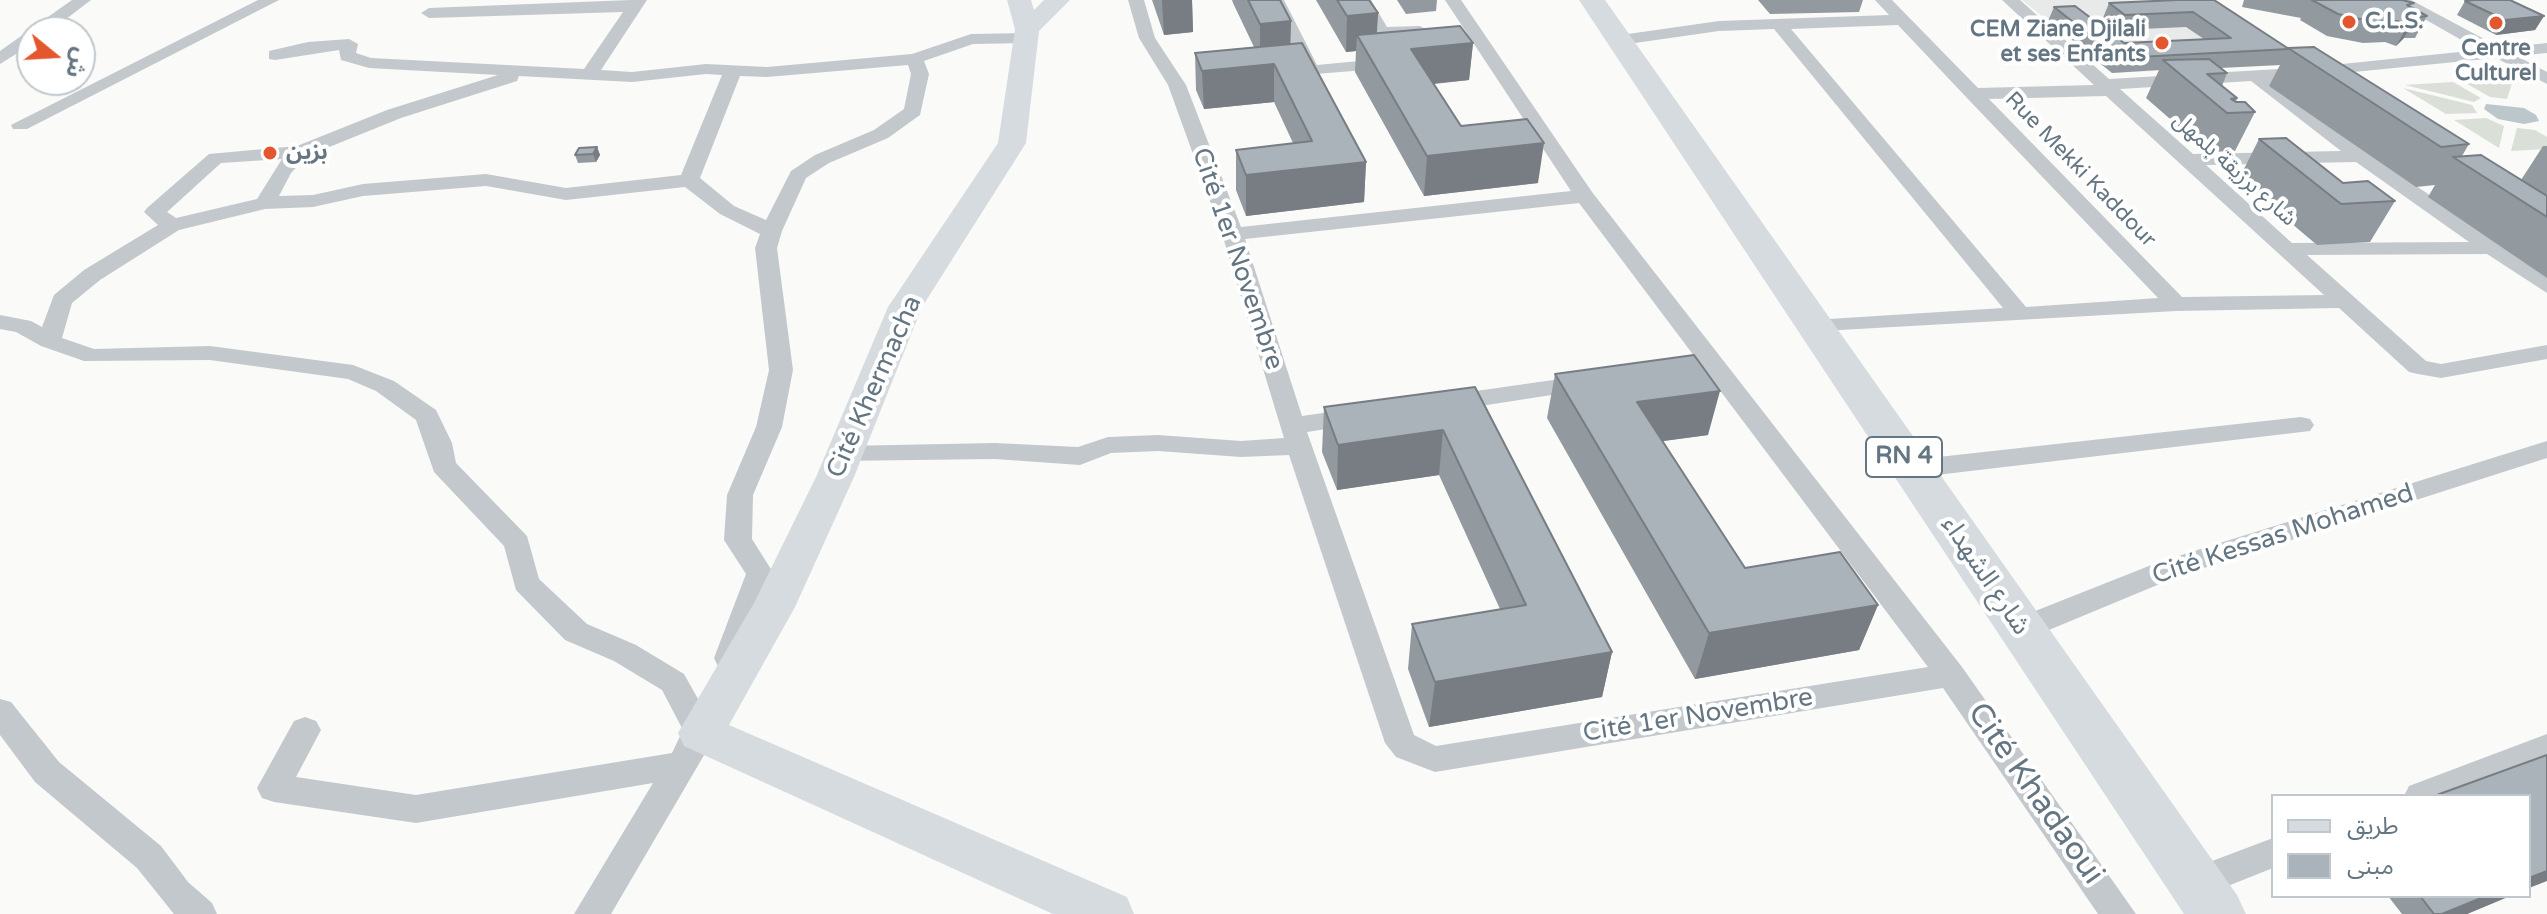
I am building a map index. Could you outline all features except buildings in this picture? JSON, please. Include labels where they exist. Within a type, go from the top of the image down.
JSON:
[{"type":"main road","name":"شارع الشهداء","points":[[1592,0],[2206,898]]},
{"type":"street","points":[[60,16],[83,0]]},
{"type":"street","points":[[20,125],[271,0]]},
{"type":"street","points":[[275,55],[308,47],[349,44],[347,56],[369,63],[463,65],[526,74],[632,77],[706,69],[767,72],[914,59],[1024,22],[1058,0]]},
{"type":"street","name":"Cité 1er Novembre","points":[[1136,0],[1147,38],[1184,84],[1296,436],[1401,743],[1415,754],[1435,759],[1951,675]]},
{"type":"street","points":[[1276,0],[1311,70]]},
{"type":"street","points":[[1363,0],[1385,32],[1472,27]]},
{"type":"street","points":[[1453,0],[1584,196],[1951,675]]},
{"type":"street","name":"شارع برزيقة بلمهل","points":[[2010,0],[2418,367],[2430,371],[2547,352]]},
{"type":"street","points":[[2399,0],[2547,79]]},
{"type":"street","name":"Rue Mekki Kaddour","points":[[1876,2],[1901,20],[2176,304]]},
{"type":"street","points":[[429,13],[637,3]]},
{"type":"street","points":[[588,76],[637,3]]},
{"type":"street","points":[[1621,40],[1777,22],[1901,20]]},
{"type":"street","name":"Cité Khermacha","points":[[691,749],[774,607],[844,455],[905,307],[1012,143],[1024,22]]},
{"type":"street","points":[[1777,22],[2018,312]]},
{"type":"street","points":[[2278,48],[2353,97]]},
{"type":"street","points":[[1973,94],[2108,88],[2313,72],[2547,48]]},
{"type":"street","points":[[1460,56],[1490,53]]},
{"type":"street","points":[[592,914],[691,749],[760,574],[738,540],[740,495],[769,427],[781,370],[766,248],[771,231],[798,175],[822,159],[881,134],[913,111],[920,74],[914,59]]},
{"type":"street","points":[[1266,75],[1415,61]]},
{"type":"street","points":[[689,180],[733,70]]},
{"type":"street","points":[[172,225],[154,212],[216,158],[300,152],[394,114],[490,81],[526,74]]},
{"type":"street","points":[[2255,76],[2360,156],[2547,286]]},
{"type":"street","points":[[265,203],[282,171],[300,152]]},
{"type":"street","points":[[2188,160],[2360,156]]},
{"type":"street","points":[[49,341],[62,300],[92,275],[172,225],[265,203],[313,201],[363,190],[397,190],[486,180],[566,194],[689,180],[727,210],[771,231]]},
{"type":"street","points":[[1233,234],[1584,196]]},
{"type":"street","points":[[2287,249],[2490,248]]},
{"type":"street","points":[[1813,327],[2176,304],[2344,301]]},
{"type":"street","points":[[0,322],[23,326],[49,341],[92,356],[210,353],[353,372],[385,386],[427,416],[439,443],[443,466],[517,543],[526,583],[576,632],[625,653],[673,682],[691,749]]},
{"type":"street","points":[[1681,367],[1708,358]]},
{"type":"street","points":[[1417,408],[1620,378]]},
{"type":"street","points":[[844,455],[995,451],[1080,456],[1108,445],[1146,443],[1241,449],[1386,412]]},
{"type":"street","points":[[1911,469],[2301,425]]},
{"type":"street","name":"Cité Kessas Mohamed","points":[[2021,629],[2169,569],[2547,449]]},
{"type":"street","name":"Cité Khadaoui","points":[[1951,675],[2118,914]]},
{"type":"street","points":[[0,711],[47,772],[149,857],[175,893],[199,914]]},
{"type":"street","points":[[305,730],[274,788],[416,809],[691,749],[1108,914]]},
{"type":"street","points":[[2426,794],[2547,747]]},
{"type":"street","points":[[2206,898],[2271,854]]},
{"type":"shaded area","name":"CEM Ziane Djilali et ses Enfants","points":[[2022,0],[2186,0],[2281,65],[2112,73]]},
{"type":"shaded area","points":[[2514,77],[2507,99],[2490,97],[2462,81]]},
{"type":"shaded area","points":[[2453,82],[2481,98],[2474,102],[2405,85]]},
{"type":"shaded area","points":[[2403,88],[2472,105],[2477,113],[2446,114]]},
{"type":"shaded area","points":[[2486,104],[2524,108],[2536,115],[2539,121],[2524,124],[2498,119],[2484,109]]},
{"type":"shaded area","points":[[2486,118],[2504,126],[2499,148],[2454,120]]},
{"type":"shaded area","points":[[2517,128],[2535,130],[2547,137],[2547,149],[2511,151]]},
{"type":"place","name":"C.L.S.","points":[[2349,22]]},
{"type":"place","name":"Centre Culturel","points":[[2496,23]]},
{"type":"place","name":"CEM Ziane Djilali et ses Enfants","points":[[2162,43]]},
{"type":"place","name":"بزين","points":[[270,153]]}]
